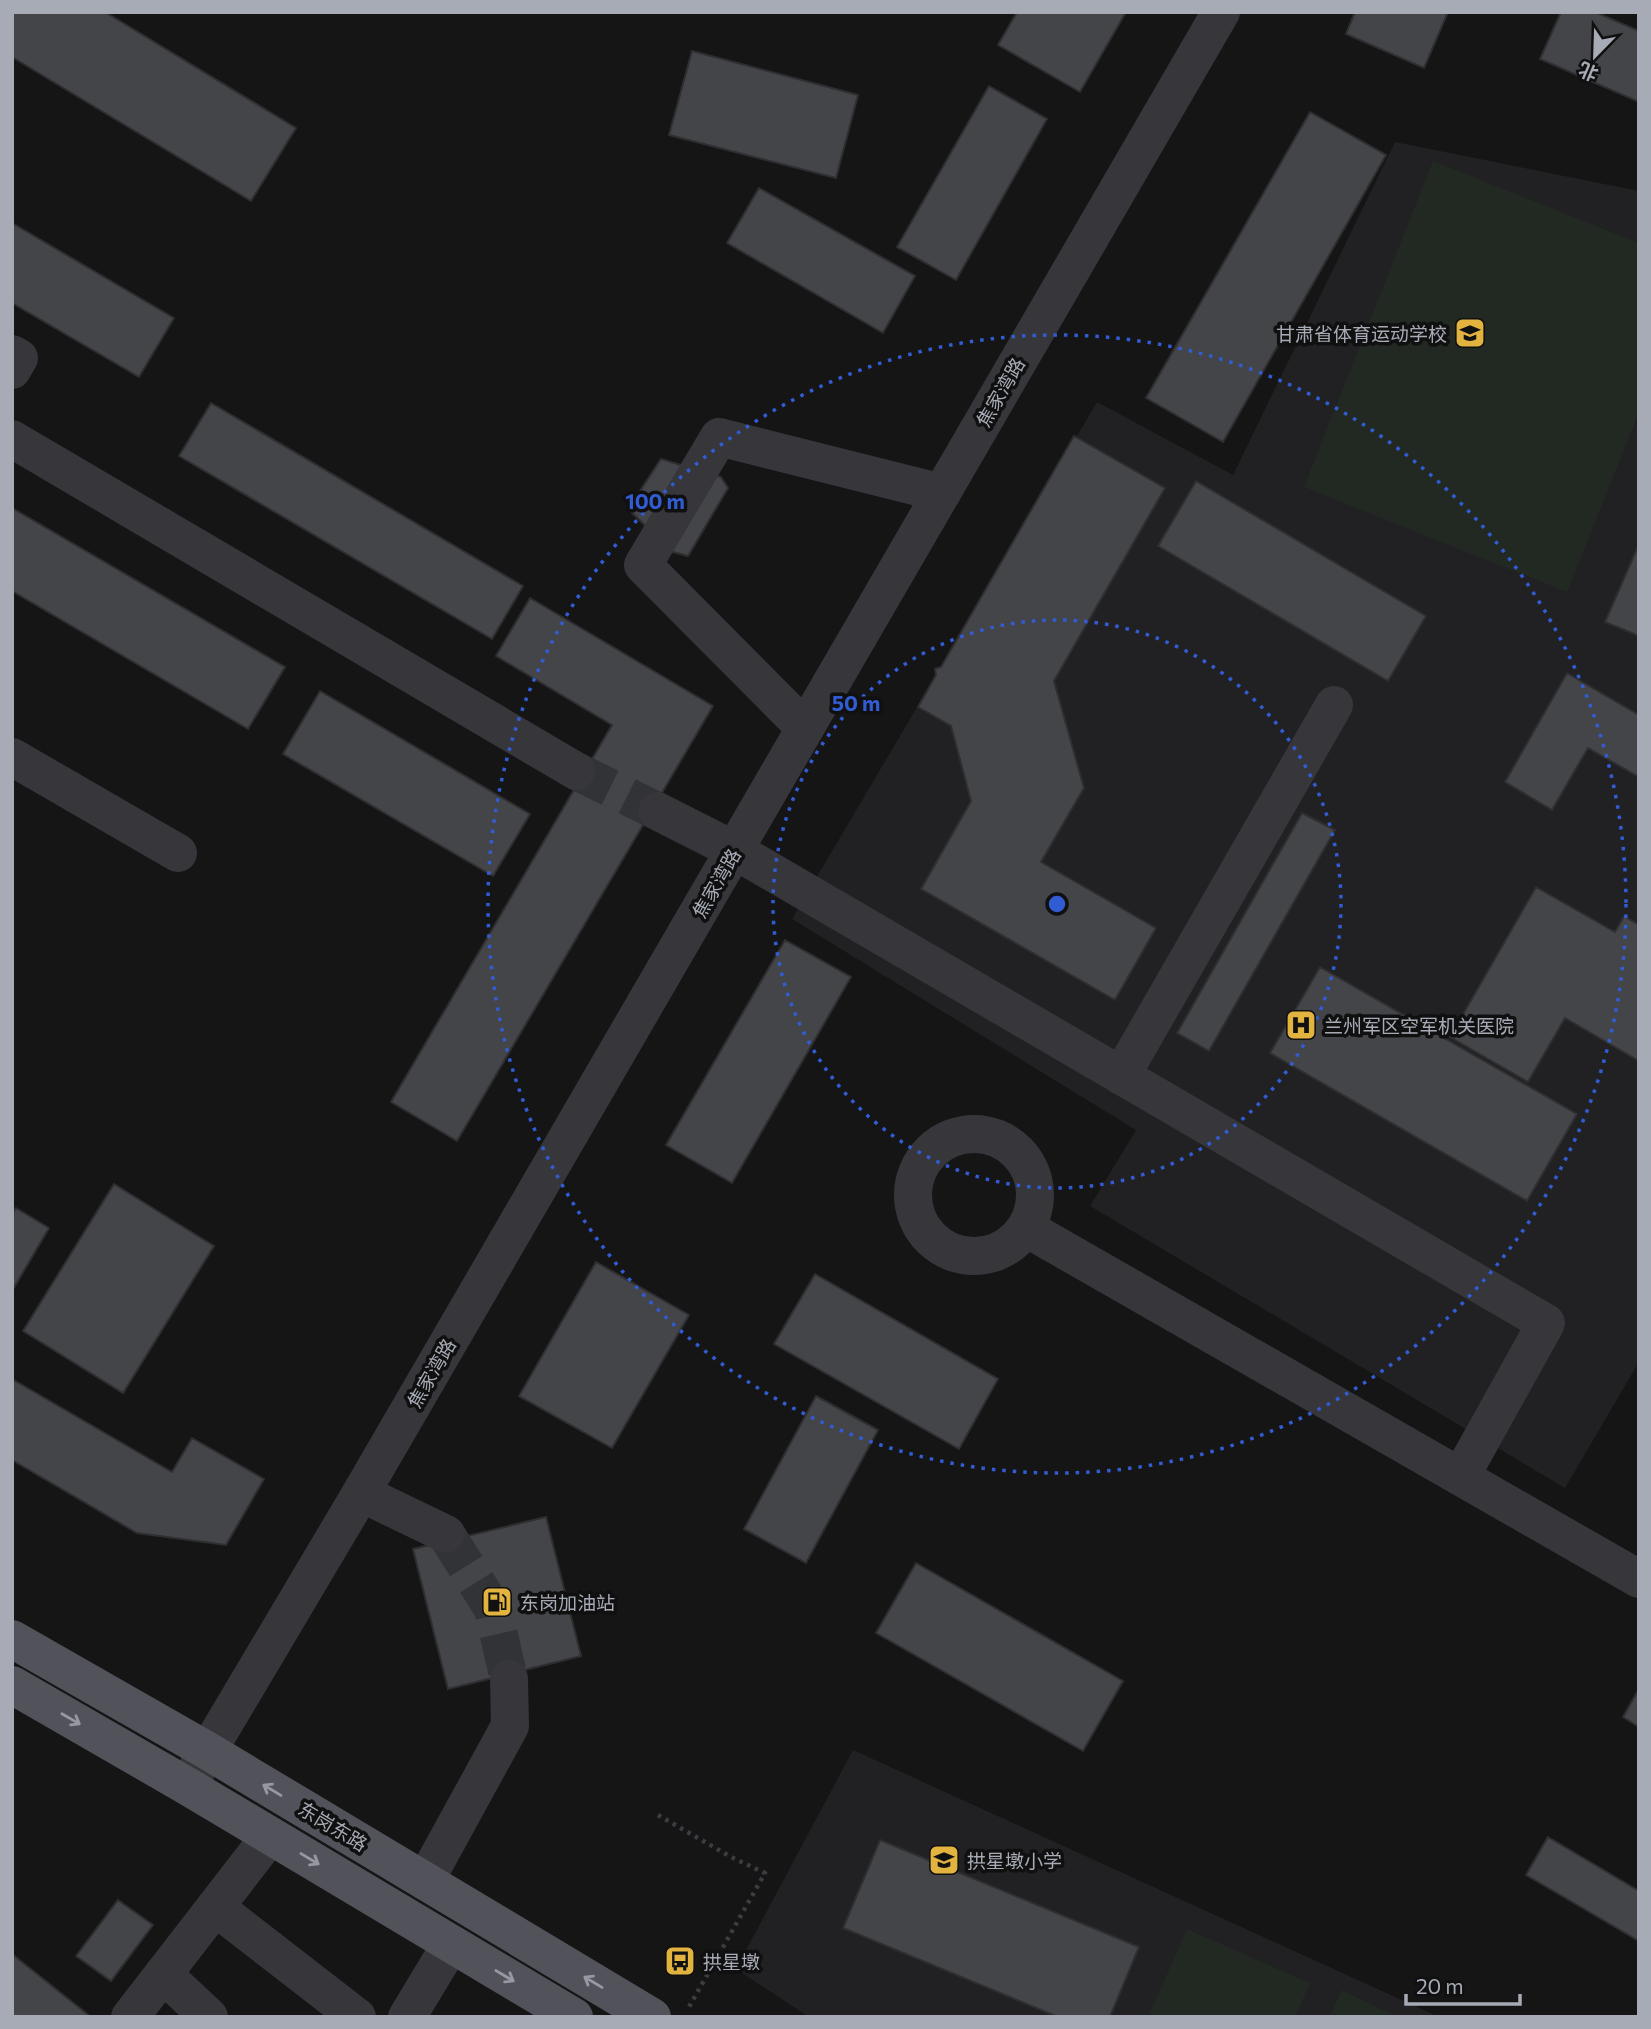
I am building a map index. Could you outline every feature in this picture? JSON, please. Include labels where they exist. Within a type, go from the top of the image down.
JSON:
[{"type":"main road","name":"东岗东路","points":[[12,1639],[208,1751],[652,2017]]},
{"type":"main road","points":[[12,1685],[574,2017]]},
{"type":"street","name":"焦家湾路","points":[[187,1786],[361,1493],[1221,12]]},
{"type":"street","points":[[12,354],[19,358],[12,370]]},
{"type":"street","points":[[805,728],[643,565],[719,437],[942,494]]},
{"type":"street","points":[[12,439],[576,771]]},
{"type":"street","points":[[1121,1076],[1334,705]]},
{"type":"street","points":[[12,757],[178,853]]},
{"type":"street","points":[[657,811],[734,850],[1546,1323],[1461,1476]]},
{"type":"street","points":[[1026,1228],[1639,1579]]},
{"type":"street","points":[[361,1493],[446,1534]]},
{"type":"street","points":[[425,1881],[510,1726],[509,1679]]},
{"type":"street","points":[[130,2017],[271,1836]]},
{"type":"street","points":[[215,1907],[357,2017]]},
{"type":"street","points":[[407,2017],[451,1944]]},
{"type":"street","points":[[163,1974],[209,2017]]},
{"type":"path","points":[[658,1815],[731,1857],[765,1873],[683,2017]]},
{"type":"shaded area","name":"兰州军区空军机关医院","points":[[1395,142],[1639,191],[1639,1362],[1565,1488],[1090,1206],[1136,1130],[792,919],[1097,402],[1233,475]]},
{"type":"shaded area","name":"甘肃省体育运动学校","points":[[1433,161],[1639,243],[1639,412],[1567,592],[1304,487]]},
{"type":"shaded area","name":"拱星墩小学","points":[[853,1750],[1439,2017],[809,2017],[736,1969]]},
{"type":"shaded area","points":[[1187,1929],[1310,1983],[1295,2017],[1148,2017]]},
{"type":"shaded area","points":[[1342,1990],[1397,2017],[1329,2017]]},
{"type":"building","points":[[12,12],[105,12],[296,128],[251,201],[12,57]]},
{"type":"building","points":[[1017,12],[1126,12],[1080,92],[998,45]]},
{"type":"building","points":[[1355,12],[1448,12],[1424,68],[1346,34]]},
{"type":"building","points":[[1561,12],[1595,12],[1639,31],[1639,102],[1540,59]]},
{"type":"building","points":[[692,51],[858,95],[836,178],[669,135]]},
{"type":"building","points":[[989,86],[1047,119],[956,280],[897,247]]},
{"type":"building","points":[[1310,112],[1386,155],[1223,442],[1146,398]]},
{"type":"building","points":[[759,188],[915,276],[883,333],[727,243]]},
{"type":"building","points":[[12,223],[174,318],[139,377],[12,303]]},
{"type":"building","points":[[211,403],[523,586],[492,639],[179,456]]},
{"type":"building","points":[[1074,436],[1165,488],[1054,681],[1084,788],[1041,862],[1156,928],[1115,1000],[921,889],[971,801],[951,726],[918,707],[936,675],[935,669],[941,667]]},
{"type":"building","points":[[661,459],[721,477],[728,488],[688,556],[673,552],[628,509]]},
{"type":"building","points":[[1196,481],[1426,616],[1388,681],[1158,546]]},
{"type":"building","points":[[12,508],[285,667],[248,729],[12,591]]},
{"type":"building","points":[[1639,544],[1639,636],[1605,622]]},
{"type":"building","points":[[530,598],[713,706],[457,1141],[391,1102],[612,725],[496,656]]},
{"type":"building","points":[[1567,673],[1639,715],[1639,777],[1588,748],[1552,810],[1505,782]]},
{"type":"building","points":[[320,691],[530,814],[493,876],[283,754]]},
{"type":"building","points":[[1302,813],[1335,830],[1209,1051],[1177,1033]]},
{"type":"building","points":[[1536,887],[1615,932],[1624,916],[1639,925],[1639,1061],[1565,1018],[1528,1082],[1450,1037]]},
{"type":"building","points":[[785,940],[851,977],[732,1183],[666,1145]]},
{"type":"building","points":[[1320,967],[1577,1114],[1527,1201],[1270,1053]]},
{"type":"building","points":[[114,1184],[214,1246],[123,1393],[23,1331]]},
{"type":"building","points":[[16,1208],[49,1228],[12,1291],[12,1214]]},
{"type":"building","points":[[596,1262],[689,1315],[612,1448],[519,1396]]},
{"type":"building","points":[[815,1274],[998,1379],[959,1449],[774,1344]]},
{"type":"building","points":[[12,1379],[172,1472],[192,1438],[264,1479],[226,1545],[137,1533],[12,1460]]},
{"type":"building","points":[[816,1396],[878,1430],[806,1563],[744,1529]]},
{"type":"building","name":"东岗加油站","points":[[546,1517],[581,1656],[448,1689],[413,1549]]},
{"type":"building","points":[[916,1563],[1123,1681],[1083,1751],[876,1633]]},
{"type":"building","points":[[1639,1689],[1639,1727],[1623,1717]]},
{"type":"building","points":[[1548,1837],[1639,1891],[1639,1941],[1526,1875]]},
{"type":"building","points":[[880,1840],[1139,1947],[1110,2017],[1058,2017],[843,1928]]},
{"type":"building","points":[[118,1900],[153,1925],[111,1981],[76,1956]]},
{"type":"building","points":[[12,1954],[91,2017],[12,2017]]},
{"type":"tunnel","points":[[576,771],[657,811]]},
{"type":"tunnel","points":[[446,1534],[493,1609],[509,1679]]},
{"type":"place","name":"甘肃省体育运动学校","points":[[1470,333]]},
{"type":"place","name":"兰州军区空军机关医院","points":[[1301,1025]]},
{"type":"place","name":"东岗加油站","points":[[497,1602]]},
{"type":"place","name":"拱星墩小学","points":[[944,1860]]},
{"type":"place","name":"拱星墩","points":[[680,1961]]}]
